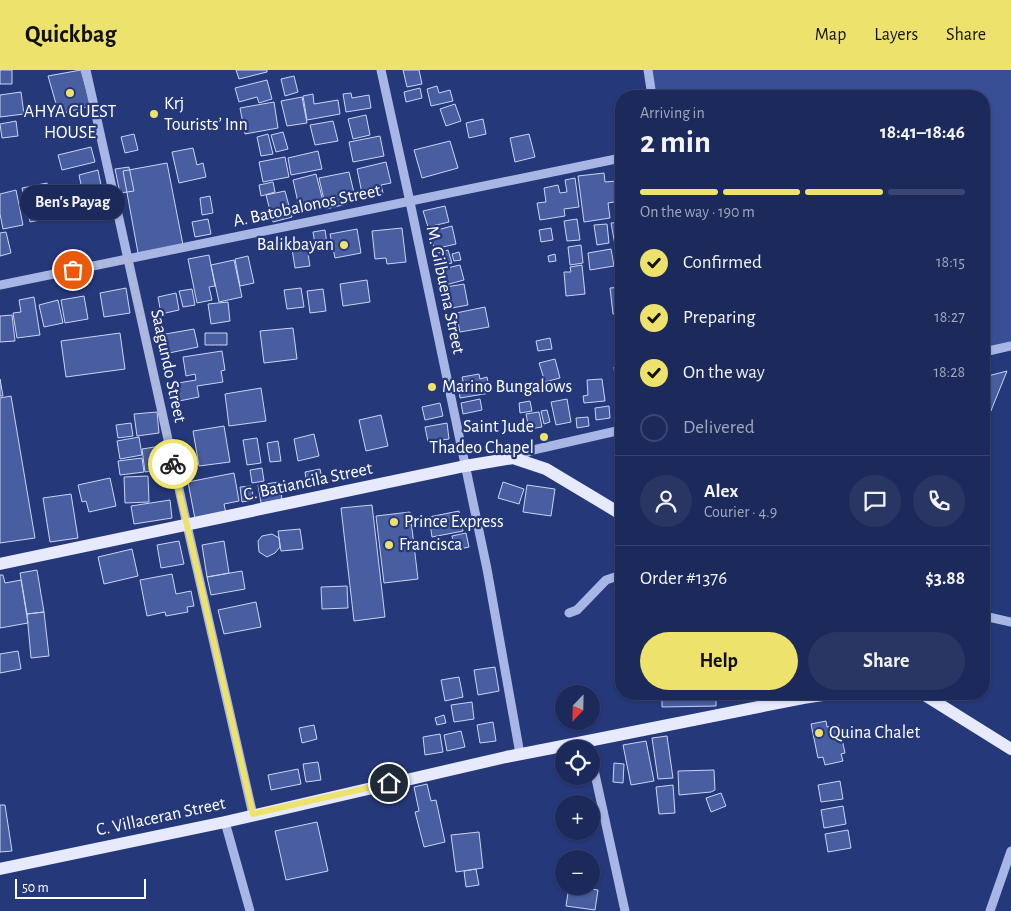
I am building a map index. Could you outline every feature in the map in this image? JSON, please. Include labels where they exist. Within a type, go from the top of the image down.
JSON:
[{"type":"main road","name":"C. Batiancila Street","points":[[0,564],[465,466],[513,458]]},
{"type":"main road","points":[[513,458],[546,469],[615,510]]},
{"type":"main road","name":"C. Villaceran Street","points":[[600,743],[794,700]]},
{"type":"main road","points":[[933,700],[1011,749]]},
{"type":"main road","name":"C. Villaceran Street","points":[[0,869],[225,822],[253,814],[520,754],[555,749]]},
{"type":"street","name":"Saagundo Street","points":[[86,70],[253,814]]},
{"type":"street","name":"M. Gilbuena Street","points":[[382,70],[487,569],[520,754]]},
{"type":"street","points":[[648,70],[651,90]]},
{"type":"street","name":"A. Batobalonos Street","points":[[0,285],[615,159]]},
{"type":"street","points":[[990,351],[1011,346]]},
{"type":"street","name":"C. Batiancila Street","points":[[513,458],[533,450],[615,431]]},
{"type":"street","points":[[569,613],[577,610],[606,580],[615,577]]},
{"type":"street","points":[[990,617],[1011,622]]},
{"type":"street","points":[[597,785],[625,911]]},
{"type":"street","points":[[225,822],[250,911]]},
{"type":"street","points":[[990,911],[1011,851]]},
{"type":"shaded area","points":[[649,70],[1011,70],[1011,346],[990,351],[990,90],[652,90]]},
{"type":"building","points":[[0,70],[12,70],[12,84],[0,84]]},
{"type":"building","name":"AHYA GUEST HOUSE","points":[[81,70],[91,106],[59,114],[48,76]]},
{"type":"building","points":[[236,70],[267,70],[267,72],[239,79]]},
{"type":"building","points":[[403,70],[419,70],[422,84],[407,87]]},
{"type":"building","points":[[294,76],[298,92],[285,96],[281,79]]},
{"type":"building","points":[[267,80],[272,99],[259,103],[257,97],[239,102],[235,88]]},
{"type":"building","points":[[437,86],[439,93],[450,90],[453,101],[431,106],[427,89]]},
{"type":"building","points":[[420,88],[422,98],[406,102],[404,92]]},
{"type":"building","points":[[21,92],[24,114],[0,117],[0,95]]},
{"type":"building","points":[[351,93],[352,98],[369,95],[371,108],[346,112],[343,94]]},
{"type":"building","points":[[313,94],[314,104],[338,100],[340,114],[307,120],[303,96]]},
{"type":"building","points":[[302,97],[307,123],[287,126],[281,101]]},
{"type":"building","points":[[274,102],[278,128],[245,134],[240,108]]},
{"type":"building","points":[[455,104],[461,121],[446,126],[440,109]]},
{"type":"building","points":[[366,115],[370,135],[353,139],[348,119]]},
{"type":"building","points":[[483,119],[486,134],[469,138],[466,123]]},
{"type":"building","points":[[16,121],[18,136],[2,138],[0,124]]},
{"type":"building","points":[[333,121],[338,141],[315,145],[310,125]]},
{"type":"building","points":[[283,132],[288,149],[276,152],[271,135]]},
{"type":"building","points":[[134,134],[138,150],[125,153],[121,137]]},
{"type":"building","points":[[268,134],[273,154],[261,156],[257,137]]},
{"type":"building","points":[[529,134],[535,157],[515,162],[510,138]]},
{"type":"building","points":[[380,136],[384,156],[353,162],[349,142]]},
{"type":"building","points":[[450,141],[458,168],[422,178],[414,150]]},
{"type":"building","points":[[91,147],[95,162],[62,170],[58,155]]},
{"type":"building","points":[[193,148],[197,165],[203,163],[206,177],[179,183],[172,152]]},
{"type":"building","points":[[318,151],[322,169],[291,175],[288,158]]},
{"type":"building","points":[[285,157],[289,177],[263,182],[259,162]]},
{"type":"building","points":[[386,162],[391,183],[381,185],[383,193],[363,198],[357,169]]},
{"type":"building","points":[[167,163],[183,245],[138,253],[123,171]]},
{"type":"building","points":[[129,167],[134,191],[120,193],[115,169]]},
{"type":"building","points":[[98,170],[103,195],[84,199],[79,175]]},
{"type":"building","points":[[349,172],[355,197],[346,198],[347,204],[326,209],[319,178]]},
{"type":"building","points":[[604,173],[605,182],[615,181],[615,202],[608,203],[610,218],[584,222],[578,176]]},
{"type":"building","points":[[316,174],[323,201],[299,207],[293,180]]},
{"type":"building","points":[[575,178],[579,207],[564,209],[565,216],[540,220],[537,203],[546,202],[544,188],[558,185],[560,193],[567,192],[565,180]]},
{"type":"building","points":[[273,182],[275,192],[261,196],[259,185]]},
{"type":"building","points":[[47,183],[54,217],[30,222],[22,188]]},
{"type":"building","points":[[16,190],[23,225],[3,229],[0,214],[0,194]]},
{"type":"building","points":[[285,191],[292,217],[273,222],[266,195]]},
{"type":"building","points":[[210,196],[213,213],[202,215],[200,198]]},
{"type":"building","points":[[445,206],[449,222],[428,227],[423,211]]},
{"type":"building","points":[[208,219],[211,234],[195,237],[192,222]]},
{"type":"building","points":[[577,219],[580,240],[567,241],[564,221]]},
{"type":"building","points":[[611,223],[615,223],[615,245]]},
{"type":"building","points":[[607,224],[609,243],[597,245],[594,225]]},
{"type":"building","points":[[452,226],[456,244],[434,249],[430,232]]},
{"type":"building","points":[[402,228],[406,262],[387,264],[386,258],[375,259],[372,231]]},
{"type":"building","points":[[551,228],[553,240],[541,242],[539,230]]},
{"type":"building","points":[[357,229],[361,253],[335,258],[330,234]]},
{"type":"building","points":[[325,230],[327,243],[315,244],[313,232]]},
{"type":"building","points":[[6,232],[11,253],[0,256],[0,233]]},
{"type":"building","points":[[581,245],[583,263],[570,265],[568,247]]},
{"type":"building","points":[[307,247],[310,266],[295,268],[292,249]]},
{"type":"building","points":[[611,249],[614,266],[590,270],[588,253]]},
{"type":"building","points":[[448,250],[452,263],[438,266],[435,254]]},
{"type":"building","points":[[459,252],[461,260],[454,261],[452,254]]},
{"type":"building","points":[[555,254],[556,261],[549,262],[548,256]]},
{"type":"building","points":[[209,255],[215,286],[209,287],[212,300],[197,303],[188,259]]},
{"type":"building","points":[[248,256],[254,283],[240,286],[235,259]]},
{"type":"building","points":[[234,260],[242,297],[219,302],[211,265]]},
{"type":"building","points":[[460,265],[464,280],[442,286],[438,270]]},
{"type":"building","points":[[582,265],[585,294],[566,296],[564,272],[571,272],[570,267]]},
{"type":"building","points":[[367,280],[370,302],[343,306],[340,284]]},
{"type":"building","points":[[464,284],[468,305],[452,308],[451,303],[443,304],[440,288]]},
{"type":"building","points":[[126,288],[130,313],[104,317],[100,293]]},
{"type":"building","points":[[301,288],[304,307],[287,309],[284,290]]},
{"type":"building","points":[[610,288],[615,288],[615,314],[613,314]]},
{"type":"building","points":[[192,289],[195,305],[183,307],[179,291]]},
{"type":"building","points":[[323,289],[326,311],[310,313],[307,291]]},
{"type":"building","points":[[176,293],[179,310],[161,314],[158,297]]},
{"type":"building","points":[[84,296],[88,319],[65,323],[61,300]]},
{"type":"building","points":[[34,297],[40,335],[17,338],[13,313],[21,312],[19,300]]},
{"type":"building","points":[[58,300],[63,323],[44,327],[39,305]]},
{"type":"building","points":[[228,302],[230,321],[211,324],[208,304]]},
{"type":"building","points":[[485,307],[489,327],[460,332],[456,313]]},
{"type":"building","points":[[12,315],[15,341],[0,342],[0,316]]},
{"type":"building","points":[[293,328],[297,359],[264,363],[260,331]]},
{"type":"building","points":[[194,329],[198,347],[164,354],[160,335]]},
{"type":"building","points":[[120,333],[125,369],[66,377],[61,341]]},
{"type":"building","points":[[205,333],[227,333],[227,345],[205,345]]},
{"type":"building","points":[[550,338],[552,349],[538,351],[536,341]]},
{"type":"building","points":[[222,351],[225,370],[221,371],[223,382],[197,386],[199,397],[174,402],[172,384],[196,380],[195,374],[186,376],[183,357]]},
{"type":"building","points":[[555,359],[560,378],[545,382],[539,363]]},
{"type":"building","points":[[1007,371],[990,413],[990,375]]},
{"type":"building","points":[[479,374],[480,379],[487,377],[490,393],[460,398],[458,382],[463,381],[462,377]]},
{"type":"building","points":[[0,379],[3,396],[0,396]]},
{"type":"building","points":[[602,379],[605,401],[584,403],[583,396],[588,395],[587,380]]},
{"type":"building","points":[[261,388],[266,421],[229,426],[225,394]]},
{"type":"building","points":[[11,396],[35,538],[0,543],[0,398]]},
{"type":"building","points":[[480,399],[482,410],[463,414],[461,403]]},
{"type":"building","points":[[567,399],[571,422],[556,425],[551,402]]},
{"type":"building","points":[[530,401],[532,411],[520,413],[519,403]]},
{"type":"building","points":[[440,403],[443,416],[425,420],[422,407]]},
{"type":"building","points":[[609,406],[610,418],[596,420],[595,408]]},
{"type":"building","points":[[547,410],[550,422],[544,424],[541,411]]},
{"type":"building","points":[[157,412],[159,433],[137,436],[134,414]]},
{"type":"building","points":[[539,412],[542,427],[529,429],[526,414]]},
{"type":"building","points":[[381,415],[388,446],[366,451],[359,420]]},
{"type":"building","points":[[588,417],[589,426],[577,428],[576,418]]},
{"type":"building","points":[[131,423],[133,436],[118,438],[116,425]]},
{"type":"building","points":[[447,423],[449,439],[428,442],[425,427]]},
{"type":"building","points":[[224,426],[230,462],[199,466],[193,431]]},
{"type":"building","name":"Saint Jude Thadeo Chapel","points":[[546,433],[547,439],[541,441],[540,435]]},
{"type":"building","points":[[314,434],[319,456],[298,461],[294,439]]},
{"type":"building","points":[[139,437],[142,455],[120,459],[117,441]]},
{"type":"building","points":[[257,438],[261,463],[247,465],[243,440]]},
{"type":"building","points":[[278,441],[281,461],[270,462],[267,443]]},
{"type":"building","points":[[161,446],[164,469],[145,472],[142,449]]},
{"type":"building","points":[[142,458],[144,472],[120,475],[118,461]]},
{"type":"building","points":[[262,468],[264,481],[252,483],[250,470]]},
{"type":"building","points":[[320,469],[323,483],[307,486],[305,472]]},
{"type":"building","points":[[234,473],[239,501],[224,504],[226,513],[195,519],[188,482]]},
{"type":"building","points":[[148,476],[149,502],[125,503],[124,477]]},
{"type":"building","points":[[110,478],[116,506],[89,512],[86,501],[82,502],[78,485]]},
{"type":"building","points":[[279,482],[282,499],[261,503],[258,485]]},
{"type":"building","points":[[503,482],[524,489],[519,504],[498,498]]},
{"type":"building","points":[[527,485],[555,489],[551,516],[523,512]]},
{"type":"building","points":[[251,486],[254,500],[242,502],[240,487]]},
{"type":"building","points":[[71,494],[78,538],[50,542],[43,498]]},
{"type":"building","points":[[170,500],[172,518],[134,524],[131,506]]},
{"type":"building","points":[[372,505],[385,617],[354,621],[341,508]]},
{"type":"building","points":[[459,511],[463,531],[432,537],[429,517]]},
{"type":"building","points":[[410,512],[418,579],[384,583],[376,516]]},
{"type":"building","points":[[300,529],[303,549],[281,551],[278,531]]},
{"type":"building","points":[[466,533],[469,547],[455,550],[452,536]]},
{"type":"building","points":[[272,534],[279,538],[280,547],[275,553],[267,557],[259,552],[258,541],[262,536]]},
{"type":"building","points":[[179,541],[184,564],[161,568],[157,545]]},
{"type":"building","points":[[224,541],[229,573],[207,577],[202,545]]},
{"type":"building","points":[[132,549],[138,576],[104,584],[98,557]]},
{"type":"building","points":[[37,570],[44,612],[27,614],[20,573]]},
{"type":"building","points":[[242,571],[245,589],[211,595],[207,577]]},
{"type":"building","points":[[172,574],[176,594],[191,591],[194,606],[187,607],[188,612],[166,616],[165,612],[147,616],[140,580]]},
{"type":"building","points":[[0,575],[3,575],[5,583],[21,580],[28,623],[0,628]]},
{"type":"building","points":[[347,586],[348,608],[322,609],[321,587]]},
{"type":"building","points":[[256,602],[261,627],[224,634],[218,610]]},
{"type":"building","points":[[44,612],[49,656],[31,658],[27,614]]},
{"type":"building","points":[[18,651],[21,669],[0,673],[0,654]]},
{"type":"building","points":[[495,667],[499,691],[478,695],[474,670]]},
{"type":"building","points":[[459,677],[463,697],[445,701],[441,680]]},
{"type":"building","points":[[662,700],[716,700],[716,706],[662,707]]},
{"type":"building","points":[[472,702],[474,719],[454,722],[451,705]]},
{"type":"building","points":[[444,715],[446,723],[437,725],[435,718]]},
{"type":"building","points":[[826,721],[827,727],[839,725],[845,753],[841,754],[843,761],[825,765],[823,757],[818,758],[811,724]]},
{"type":"building","points":[[493,722],[496,741],[480,743],[477,725]]},
{"type":"building","points":[[314,725],[317,739],[302,743],[299,728]]},
{"type":"building","points":[[461,731],[465,747],[447,751],[444,735]]},
{"type":"building","points":[[440,734],[443,752],[425,755],[423,737]]},
{"type":"building","points":[[667,736],[673,778],[658,779],[652,738]]},
{"type":"building","points":[[646,741],[654,781],[631,785],[623,745]]},
{"type":"building","points":[[318,762],[321,780],[306,782],[303,764]]},
{"type":"building","points":[[614,763],[624,764],[623,783],[613,782]]},
{"type":"building","points":[[298,769],[301,784],[271,790],[268,775]]},
{"type":"building","points":[[714,770],[715,790],[679,795],[678,771]]},
{"type":"building","points":[[840,781],[843,799],[821,802],[818,785]]},
{"type":"building","points":[[427,784],[431,801],[436,800],[445,842],[424,847],[415,812],[419,811],[414,787]]},
{"type":"building","points":[[673,785],[675,813],[659,814],[656,787]]},
{"type":"building","points":[[721,793],[726,806],[711,812],[706,798]]},
{"type":"building","points":[[0,805],[5,805],[12,851],[0,852]]},
{"type":"building","points":[[843,806],[846,824],[824,828],[821,810]]},
{"type":"building","points":[[317,822],[328,871],[286,880],[275,831]]},
{"type":"building","points":[[848,830],[851,848],[828,852],[825,834]]},
{"type":"building","points":[[479,832],[483,868],[456,872],[451,835]]},
{"type":"building","points":[[476,869],[479,885],[466,887],[464,871]]},
{"type":"building","points":[[568,895],[597,895],[595,910],[566,906]]},
{"type":"way so far","points":[[73,270],[128,259],[173,464]]},
{"type":"place","name":"AHYA GUEST HOUSE","points":[[70,93]]},
{"type":"place","name":"Krj Tourists’ Inn","points":[[154,114]]},
{"type":"place","name":"Balikbayan","points":[[344,245]]},
{"type":"place","name":"Ben's Payag","points":[[73,270]]},
{"type":"place","name":"Marino Bungalows","points":[[432,387]]},
{"type":"place","name":"Saint Jude Thadeo Chapel","points":[[544,437]]},
{"type":"place","name":"Prince Express","points":[[394,522]]},
{"type":"place","name":"Francisca","points":[[389,545]]},
{"type":"place","name":"Quina Chalet","points":[[819,733]]},
{"type":"route","points":[[173,464],[253,814],[389,783]]}]
